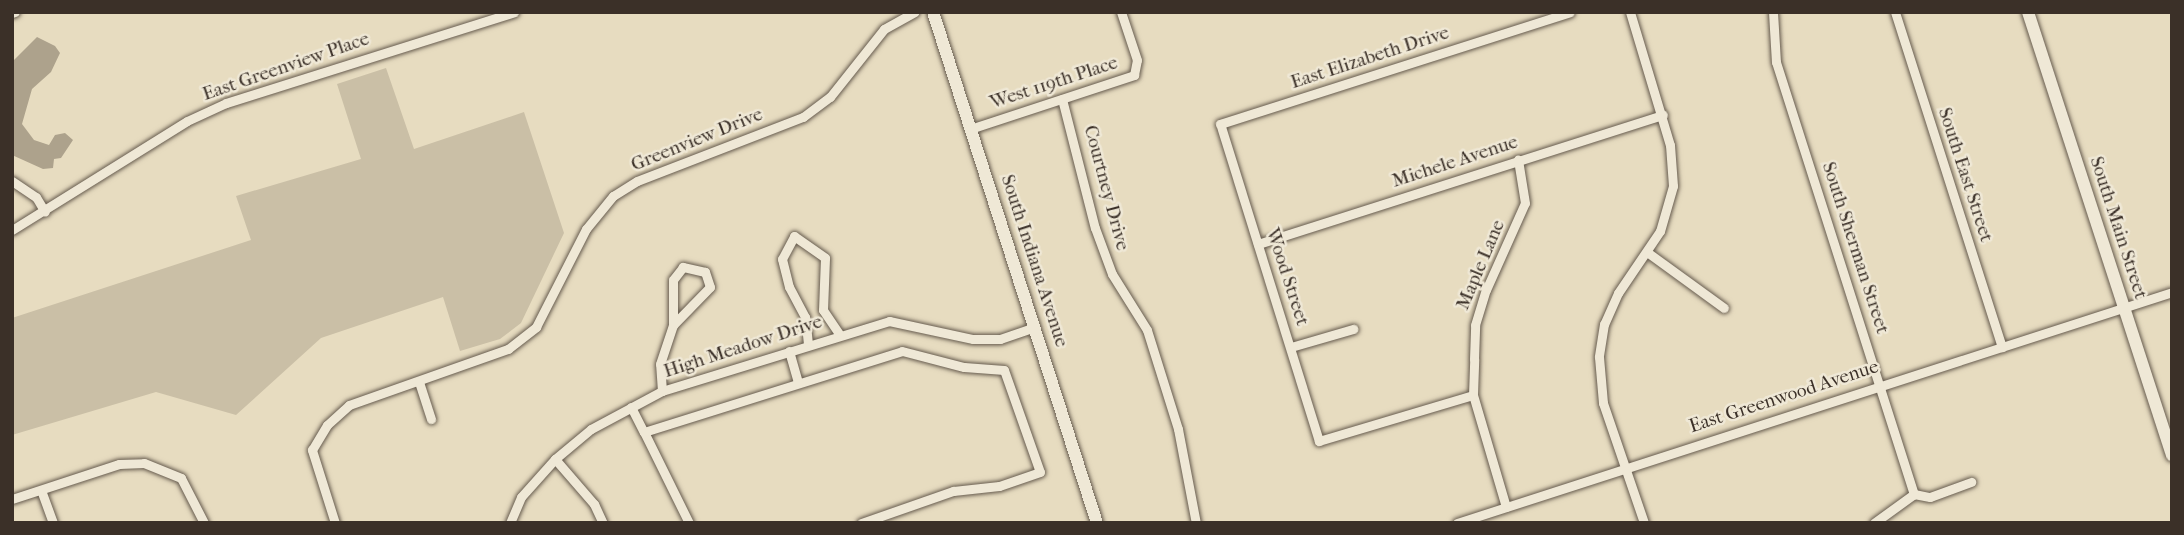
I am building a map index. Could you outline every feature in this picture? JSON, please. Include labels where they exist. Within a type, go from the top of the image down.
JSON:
[{"type":"main road","name":"South Indiana Avenue","points":[[933,12],[1097,523]]},
{"type":"main road","name":"South Main Street","points":[[2028,12],[2123,308],[2169,436],[2172,456]]},
{"type":"street","name":"East Greenview Place","points":[[12,230],[45,212],[187,121],[226,103],[514,12]]},
{"type":"street","name":"Greenview Drive","points":[[335,523],[312,450],[327,425],[349,405],[508,349],[536,327],[586,229],[613,196],[637,181],[803,117],[830,97],[884,29],[915,12]]},
{"type":"street","name":"West 119th Place","points":[[970,129],[1134,75],[1137,60],[1121,12]]},
{"type":"street","points":[[1533,12],[1536,23]]},
{"type":"street","name":"East Elizabeth Drive","points":[[1220,124],[1570,12]]},
{"type":"street","points":[[1630,12],[1663,115],[1673,187],[1660,231],[1618,293],[1604,324],[1599,356],[1603,402],[1644,523]]},
{"type":"street","name":"South Sherman Street","points":[[1773,12],[1776,62],[1914,494]]},
{"type":"street","name":"South East Street","points":[[1895,12],[2002,348]]},
{"type":"street","name":"Courtney Drive","points":[[1062,99],[1095,228],[1112,274],[1147,330],[1178,429],[1196,523]]},
{"type":"street","name":"Michele Avenue","points":[[1258,244],[1663,115]]},
{"type":"street","name":"Wood Street","points":[[1220,124],[1319,441],[1472,395]]},
{"type":"street","name":"Maple Lane","points":[[1506,507],[1472,395],[1475,325],[1525,203],[1518,160]]},
{"type":"street","points":[[12,181],[36,197],[45,212]]},
{"type":"street","points":[[808,344],[805,317],[789,287],[782,259],[794,236],[825,258],[823,310],[839,334]]},
{"type":"street","points":[[1647,252],[1724,308]]},
{"type":"street","points":[[662,391],[660,365],[673,325],[673,280],[683,267],[705,272],[710,287],[673,325]]},
{"type":"street","name":"East Greenwood Avenue","points":[[1457,523],[2172,292]]},
{"type":"street","name":"High Meadow Drive","points":[[510,523],[521,497],[555,459],[591,429],[662,391],[839,334],[889,321],[973,339],[1000,338],[1035,327]]},
{"type":"street","points":[[1291,348],[1353,329]]},
{"type":"street","points":[[789,351],[798,382]]},
{"type":"street","points":[[644,432],[902,351],[964,367],[1004,370],[1040,472],[999,485],[953,491],[861,523]]},
{"type":"street","points":[[419,382],[431,419]]},
{"type":"street","points":[[631,407],[689,523]]},
{"type":"street","points":[[555,459],[594,504],[603,523]]},
{"type":"street","points":[[12,499],[119,464],[144,463],[181,478],[204,523]]},
{"type":"street","points":[[1874,523],[1914,494],[1930,498],[1971,482]]},
{"type":"street","points":[[41,489],[53,523]]},
{"type":"shaded area","points":[[37,37],[55,46],[60,53],[51,72],[32,89],[22,124],[34,140],[49,145],[55,135],[65,133],[73,140],[61,158],[54,159],[53,168],[43,169],[12,155],[12,62]]},
{"type":"shaded area","points":[[386,68],[414,149],[524,112],[564,233],[521,323],[500,339],[460,351],[443,297],[321,338],[236,415],[156,392],[12,435],[12,318],[251,240],[236,196],[361,159],[337,84]]}]
